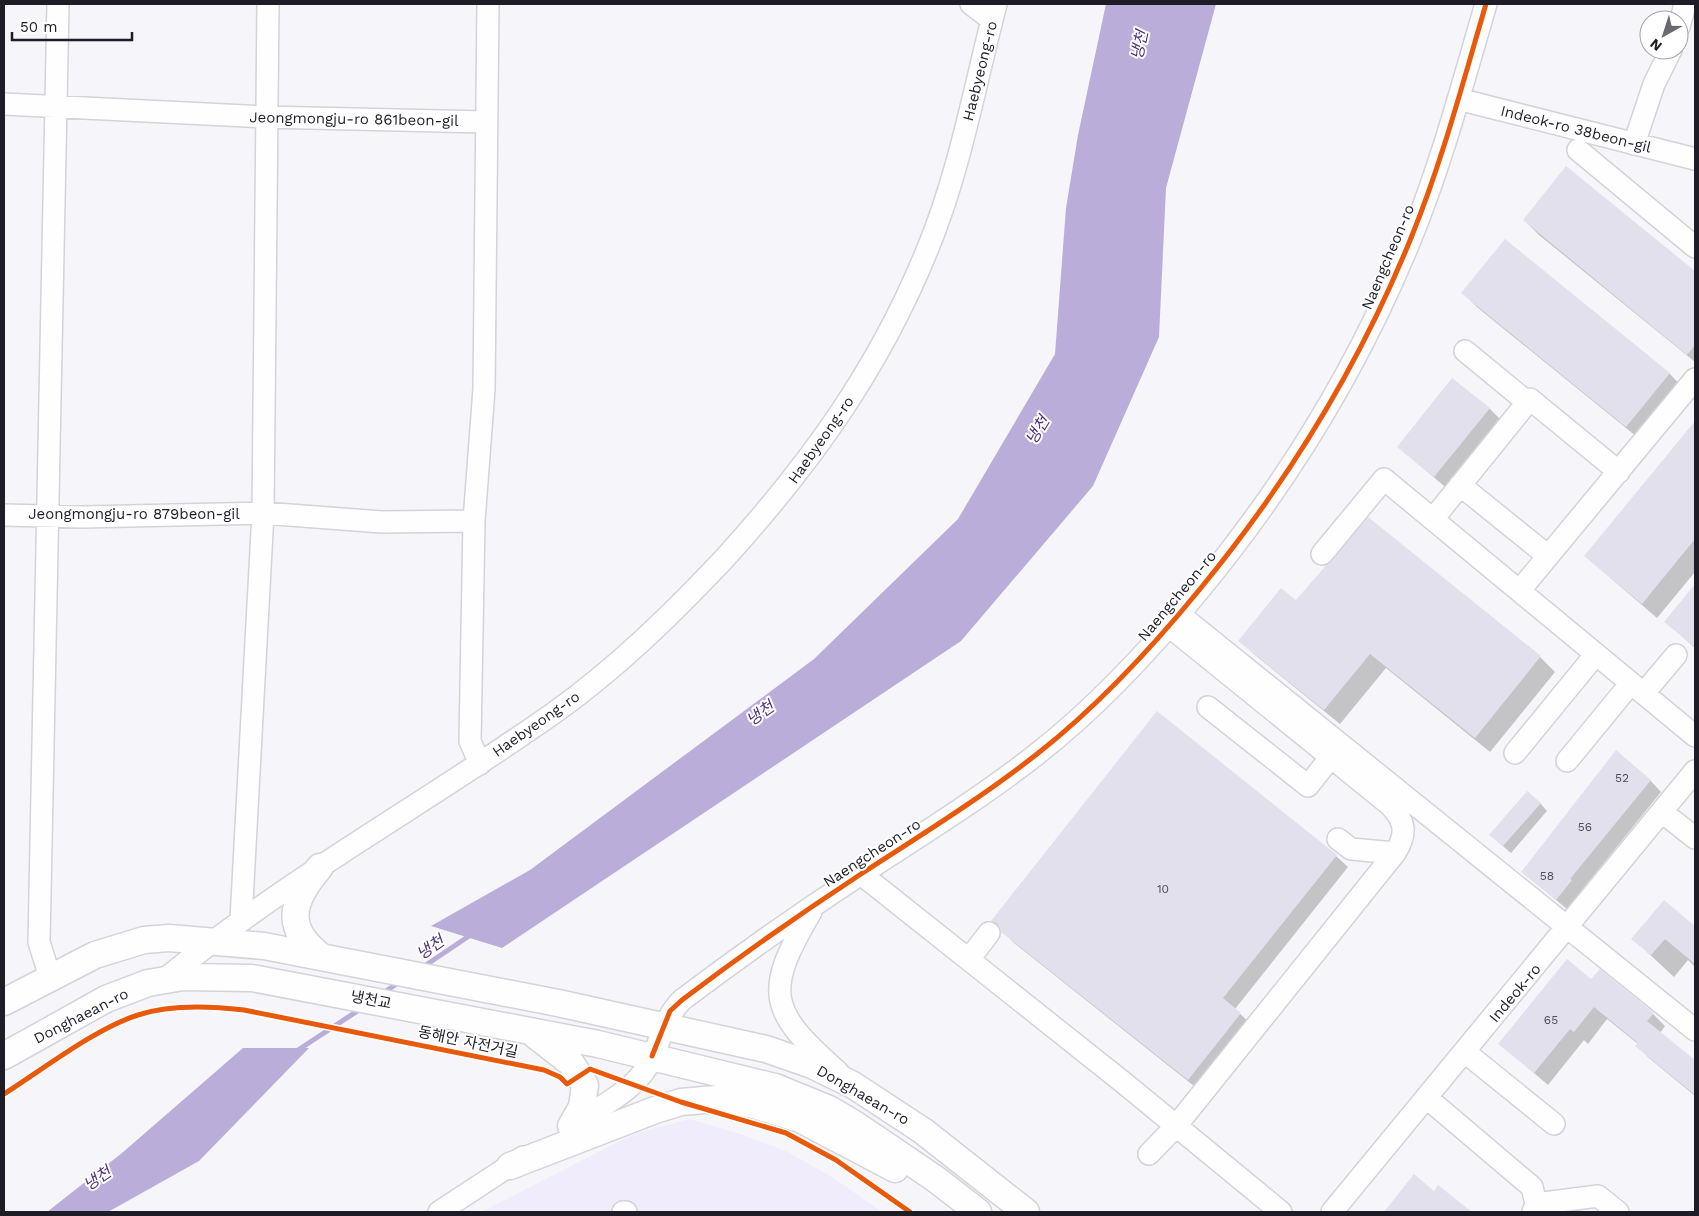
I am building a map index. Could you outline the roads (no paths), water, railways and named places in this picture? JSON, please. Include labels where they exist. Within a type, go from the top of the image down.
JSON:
[{"type":"main road","points":[[320,867],[299,896],[295,921],[301,938],[322,957]]},
{"type":"main road","points":[[4,1002],[50,976],[95,955],[144,940],[169,938],[213,940],[264,946],[322,957]]},
{"type":"main road","name":"Donghaean-ro","points":[[322,957],[663,1026],[766,1049],[812,1065],[853,1086],[923,1131],[1026,1212]]},
{"type":"main road","name":"Donghaean-ro","points":[[4,1056],[106,1000],[148,983],[165,979],[220,976]]},
{"type":"main road","name":"냉천교","points":[[220,976],[268,981],[521,1029]]},
{"type":"main road","points":[[521,1029],[536,1035],[560,1052],[580,1075],[585,1085],[585,1094],[582,1107],[571,1126]]},
{"type":"main road","name":"Donghaean-ro","points":[[521,1029],[652,1056],[775,1087],[829,1109],[895,1150],[976,1211]]},
{"type":"main road","points":[[510,1166],[655,1110],[689,1101],[716,1099],[754,1105],[800,1119],[976,1211]]},
{"type":"street","points":[[50,976],[39,942],[58,4]]},
{"type":"street","points":[[241,920],[263,513],[265,118],[268,4]]},
{"type":"street","points":[[474,522],[484,388],[488,4]]},
{"type":"street","points":[[972,4],[994,12]]},
{"type":"street","name":"Naengcheon-ro","points":[[439,1212],[631,1085],[647,1067],[670,1011],[682,1000],[816,904],[969,804],[1037,755],[1099,699],[1174,620],[1267,503],[1335,396],[1374,322],[1412,236],[1428,194],[1486,4]]},
{"type":"street","name":"Haebyeong-ro","points":[[165,979],[241,920],[480,764],[594,682],[660,625],[778,499],[828,433],[874,360],[894,322],[928,247],[952,180],[994,12]]},
{"type":"street","points":[[1634,144],[1654,84],[1666,60]]},
{"type":"street","name":"Indeok-ro 38beon-gil","points":[[1458,99],[1695,160]]},
{"type":"street","name":"Jeongmongju-ro 861beon-gil","points":[[4,104],[265,118],[486,122]]},
{"type":"street","points":[[1578,150],[1695,247]]},
{"type":"street","points":[[1465,351],[1527,402]]},
{"type":"street","points":[[1520,590],[1695,379]]},
{"type":"street","points":[[1433,519],[1530,399],[1619,472]]},
{"type":"street","points":[[1322,554],[1384,478],[1695,736]]},
{"type":"street","points":[[1460,485],[1548,556]]},
{"type":"street","name":"Jeongmongju-ro 879beon-gil","points":[[4,515],[83,517],[263,513],[382,522],[474,522]]},
{"type":"street","name":"Haebyeong-ro","points":[[474,522],[470,741],[480,764]]},
{"type":"street","points":[[1149,1154],[1176,1126],[1395,853],[1404,837],[1403,820],[1390,805],[1330,758],[1174,620]]},
{"type":"street","points":[[1174,620],[1568,928],[1695,1030]]},
{"type":"street","points":[[1515,753],[1596,654]]},
{"type":"street","points":[[1567,761],[1637,688],[1676,655]]},
{"type":"street","points":[[1208,707],[1308,786],[1330,758]]},
{"type":"street","name":"Indeok-ro","points":[[1332,1212],[1568,928],[1695,771]]},
{"type":"street","points":[[1662,812],[1695,838]]},
{"type":"street","points":[[1338,839],[1351,849],[1395,853]]},
{"type":"street","points":[[861,874],[1224,1164],[1281,1212]]},
{"type":"street","points":[[816,904],[787,956],[779,983],[779,996],[784,1012],[792,1027],[853,1086]]},
{"type":"street","points":[[969,959],[989,933]]},
{"type":"street","points":[[1465,1052],[1554,1124]]},
{"type":"street","points":[[1427,1098],[1532,1186],[1534,1208],[1598,1196],[1618,1212]]},
{"type":"water","points":[[1106,4],[1216,4],[1166,188],[1159,337],[1093,486],[961,641],[502,948],[431,926],[530,870],[814,659],[958,519],[1055,354],[1066,208],[1078,135]]},
{"type":"water","points":[[243,1048],[309,1048],[199,1161],[108,1212],[47,1212],[122,1153]]},
{"type":"waterway","name":"냉천","points":[[423,967],[472,934]]},
{"type":"waterway","name":"냉천","points":[[383,993],[401,981]]},
{"type":"waterway","name":"냉천","points":[[298,1050],[362,1008]]}]
